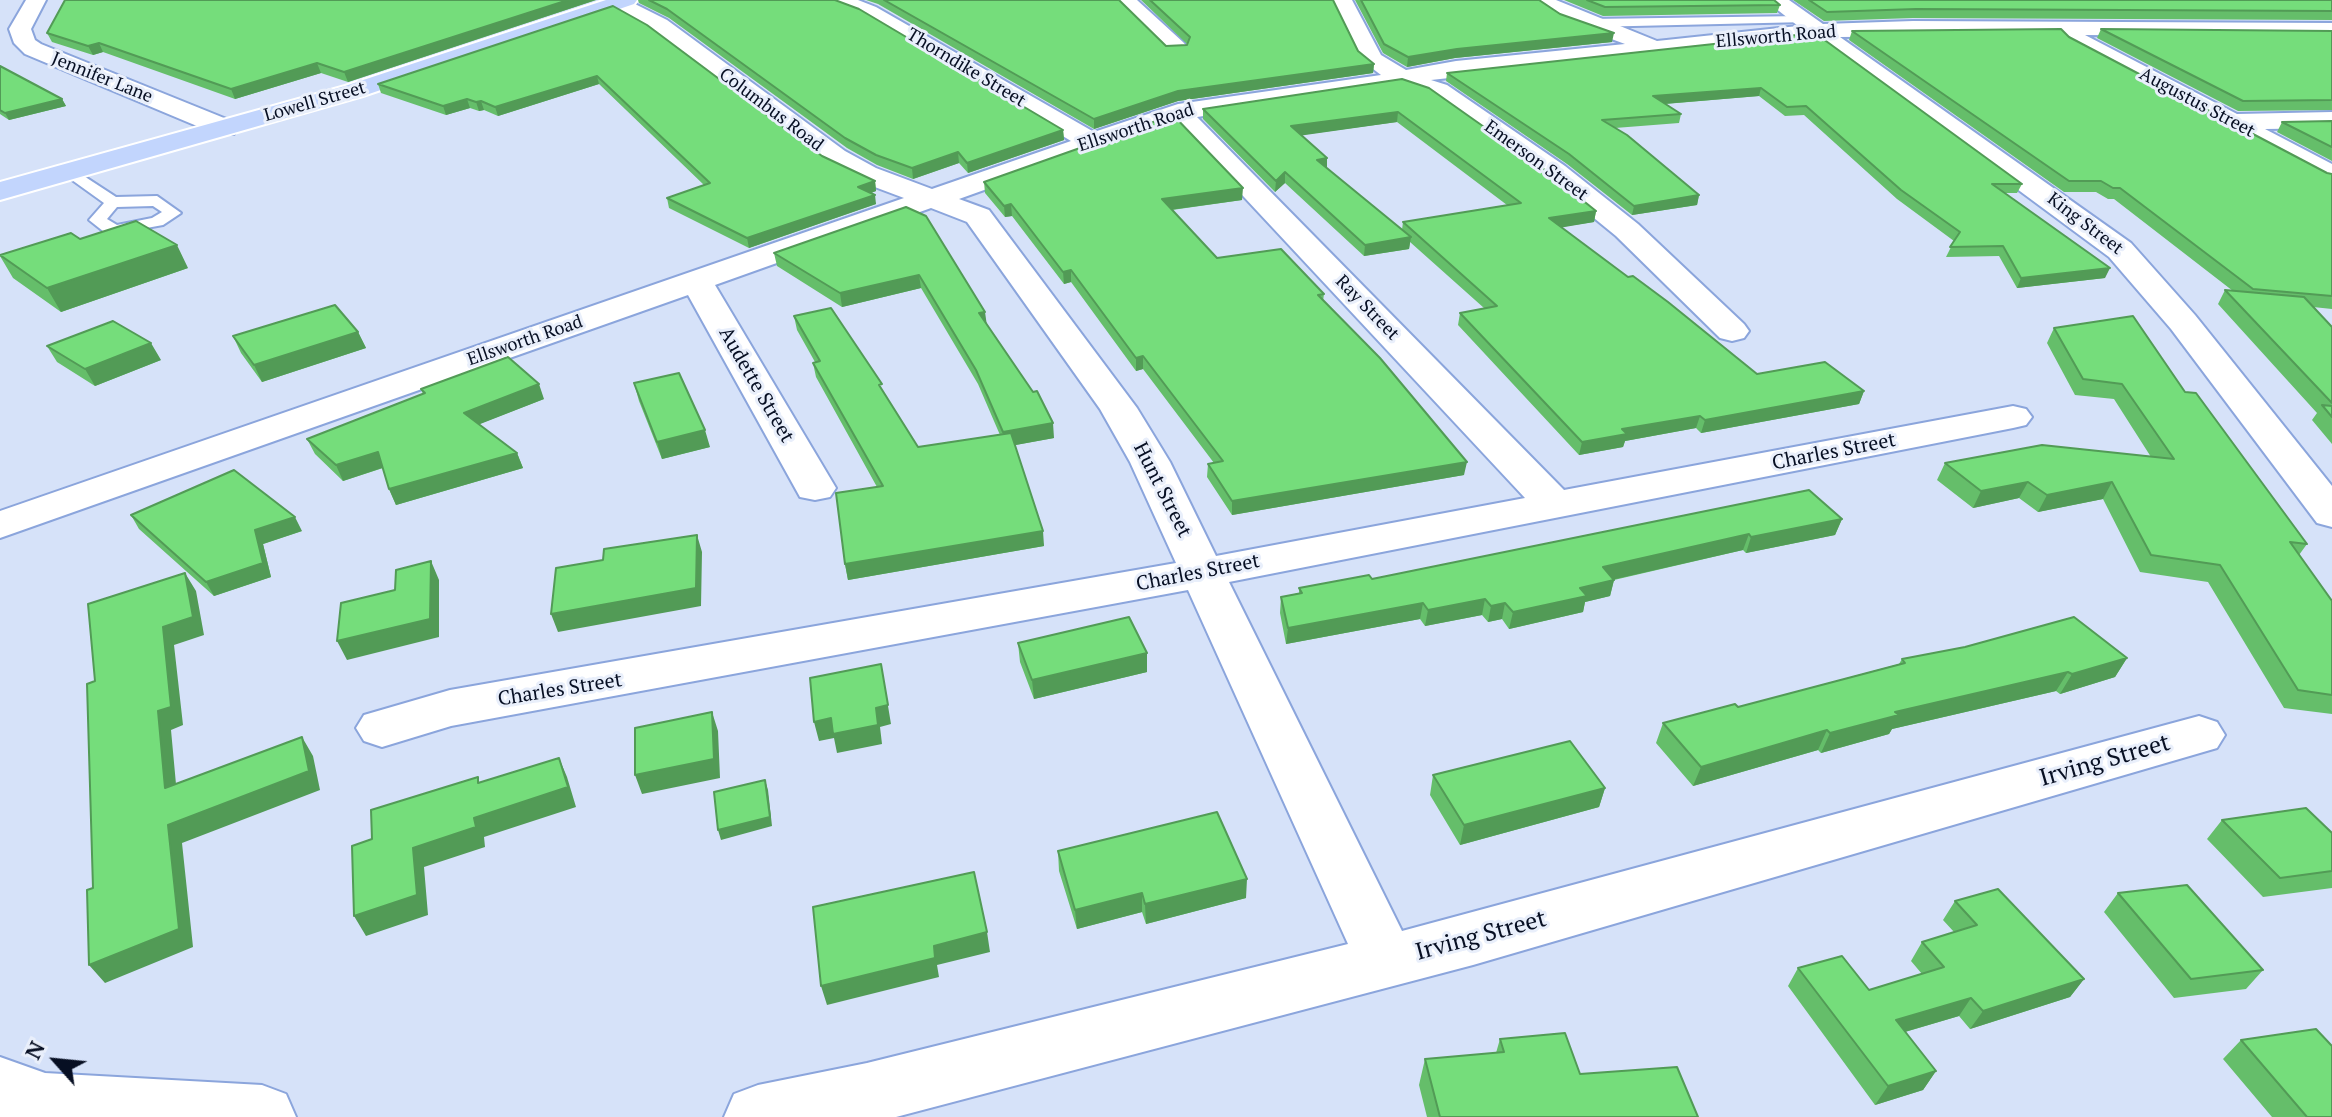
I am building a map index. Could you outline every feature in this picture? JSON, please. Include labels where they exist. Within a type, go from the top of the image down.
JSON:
[{"type":"main road","name":"Lowell Street","points":[[0,191],[398,77],[622,2]]},
{"type":"street","name":"Jennifer Lane","points":[[36,0],[20,29],[25,43],[33,49],[225,128]]},
{"type":"street","name":"Thorndike Street","points":[[839,0],[882,18],[1090,141]]},
{"type":"street","points":[[1125,0],[1176,48]]},
{"type":"street","name":"Emerson Street","points":[[1342,0],[1372,59],[1401,78],[1438,90],[1555,172],[1627,230],[1732,331]]},
{"type":"street","points":[[1540,0],[1590,23],[1659,48]]},
{"type":"street","name":"King Street","points":[[1775,0],[2120,250],[2189,330],[2332,514]]},
{"type":"street","name":"Columbus Road","points":[[622,2],[659,25],[835,157],[866,174],[935,198]]},
{"type":"street","name":"Augustus Street","points":[[2034,7],[2075,39],[2332,175]]},
{"type":"street","name":"Ellsworth Road","points":[[0,526],[1178,112],[1456,68],[1659,48],[1811,26],[2332,30]]},
{"type":"street","name":"Ray Street","points":[[1178,112],[1555,505]]},
{"type":"street","points":[[2230,122],[2332,120]]},
{"type":"street","name":"Hunt Street","points":[[935,198],[978,216],[1118,408],[1150,462],[1386,961]]},
{"type":"street","name":"Audette Street","points":[[696,281],[815,488]]},
{"type":"street","name":"Charles Street","points":[[382,728],[450,708],[1202,573],[2013,417]]},
{"type":"street","name":"Irving Street","points":[[758,1117],[867,1094],[1386,961],[2199,735]]},
{"type":"street","points":[[7,1100],[45,1105],[262,1117]]},
{"type":"lane","points":[[1590,23],[1811,26]]},
{"type":"lane","points":[[70,172],[113,202]]},
{"type":"building","points":[[65,0],[568,0],[344,72],[317,63],[231,89],[99,43],[88,46],[47,33]]},
{"type":"building","points":[[649,0],[835,0],[859,9],[1063,130],[967,163],[958,152],[912,168],[876,155],[845,138],[667,9]]},
{"type":"building","points":[[884,0],[1119,0],[1166,46],[1187,45],[1190,37],[1150,0],[1333,0],[1358,51],[1374,64],[1178,91],[1094,119]]},
{"type":"building","points":[[1361,0],[1539,0],[1560,14],[1614,33],[1408,57],[1384,44]]},
{"type":"building","points":[[1587,0],[1774,0],[1780,5],[1605,7]]},
{"type":"building","points":[[1809,0],[2332,0],[2332,11],[1916,9],[1827,12]]},
{"type":"building","points":[[613,6],[647,25],[822,156],[875,181],[858,187],[875,195],[747,238],[667,198],[710,183],[597,76],[495,107],[467,99],[443,106],[378,84]]},
{"type":"building","points":[[2061,29],[2069,37],[2332,174],[2332,296],[2253,289],[2120,188],[2113,188],[2101,181],[2069,181],[1852,31]]},
{"type":"building","points":[[2101,29],[2332,31],[2332,100],[2243,101]]},
{"type":"building","points":[[1815,33],[2022,184],[1992,184],[2110,268],[2021,278],[2003,246],[1950,247],[1960,232],[1901,190],[1806,106],[1787,107],[1761,88],[1653,96],[1681,114],[1602,120],[1627,135],[1699,195],[1634,206],[1569,154],[1447,73]]},
{"type":"building","points":[[0,66],[62,99],[5,113],[0,110]]},
{"type":"building","points":[[1402,79],[1429,88],[1545,170],[1596,211],[1549,218],[1628,277],[1633,276],[1668,302],[1757,374],[1825,362],[1864,391],[1705,420],[1700,416],[1622,429],[1627,434],[1582,442],[1460,313],[1497,306],[1403,222],[1521,203],[1398,112],[1291,126],[1327,158],[1317,160],[1411,237],[1365,245],[1285,172],[1276,181],[1203,109]]},
{"type":"building","points":[[1173,115],[1243,188],[1162,199],[1217,258],[1281,249],[1324,294],[1318,295],[1380,358],[1467,462],[1232,501],[1208,464],[1223,461],[1143,356],[1136,358],[1071,270],[1063,272],[1011,204],[1004,206],[984,182]]},
{"type":"building","points":[[2332,121],[2332,147],[2282,122]]},
{"type":"building","points":[[906,207],[926,216],[985,312],[979,313],[1033,392],[1037,391],[1053,423],[1003,432],[976,370],[919,275],[840,293],[774,253]]},
{"type":"building","points":[[136,221],[177,245],[47,288],[0,255],[71,233],[80,239]]},
{"type":"building","points":[[2225,290],[2304,297],[2332,327],[2332,403]]},
{"type":"building","points":[[335,305],[358,332],[254,365],[233,336]]},
{"type":"building","points":[[831,308],[882,384],[879,385],[918,447],[1011,433],[1043,531],[845,564],[836,493],[883,486],[813,363],[820,361],[794,316]]},
{"type":"building","points":[[2133,316],[2185,392],[2196,393],[2307,544],[2290,542],[2332,601],[2332,695],[2298,690],[2220,565],[2151,555],[2112,482],[2047,495],[2028,482],[1981,491],[1945,463],[2042,445],[2174,459],[2122,384],[2083,379],[2054,328]]},
{"type":"building","points":[[113,321],[151,343],[85,369],[47,346]]},
{"type":"building","points":[[508,357],[539,384],[464,413],[517,453],[389,489],[378,452],[336,465],[307,439],[425,393],[421,389]]},
{"type":"building","points":[[679,373],[705,430],[657,442],[634,383]]},
{"type":"building","points":[[2322,405],[2332,406],[2332,417]]},
{"type":"building","points":[[234,470],[295,517],[255,530],[263,563],[206,582],[131,515]]},
{"type":"building","points":[[1809,490],[1842,519],[1751,537],[1749,534],[1603,567],[1614,580],[1580,588],[1587,596],[1513,612],[1505,603],[1491,606],[1485,599],[1428,610],[1423,603],[1288,628],[1281,597],[1302,593],[1299,588],[1369,575],[1372,579]]},
{"type":"building","points":[[697,535],[696,588],[551,614],[556,568],[603,560],[604,549]]},
{"type":"building","points":[[431,561],[430,619],[337,641],[341,603],[395,590],[396,570]]},
{"type":"building","points":[[185,573],[193,617],[163,627],[171,707],[158,711],[165,788],[302,737],[309,771],[168,825],[179,929],[89,965],[87,890],[93,888],[87,684],[95,681],[88,604]]},
{"type":"building","points":[[1129,617],[1147,653],[1032,680],[1018,643]]},
{"type":"building","points":[[2074,617],[2127,658],[2072,674],[2068,672],[1895,712],[1899,715],[1830,733],[1827,730],[1701,767],[1663,723],[1735,704],[1738,707],[1905,663],[1902,659],[1965,647]]},
{"type":"building","points":[[881,664],[888,705],[876,708],[878,725],[833,734],[831,718],[814,722],[810,678]]},
{"type":"building","points":[[712,712],[714,759],[635,775],[635,728]]},
{"type":"building","points":[[1570,741],[1605,788],[1464,825],[1433,775]]},
{"type":"building","points":[[559,758],[568,787],[474,818],[476,827],[413,848],[417,895],[354,916],[352,846],[372,839],[371,810],[478,777],[478,783]]},
{"type":"building","points":[[765,780],[770,817],[718,830],[714,792]]},
{"type":"building","points":[[2306,808],[2332,833],[2332,871],[2280,878],[2222,820]]},
{"type":"building","points":[[1217,812],[1247,879],[1145,904],[1142,893],[1075,910],[1058,851]]},
{"type":"building","points":[[974,872],[987,932],[934,946],[935,958],[821,986],[813,907]]},
{"type":"building","points":[[2187,885],[2263,970],[2191,979],[2118,893]]},
{"type":"building","points":[[1998,889],[2084,979],[1983,1011],[1971,998],[1896,1020],[1936,1071],[1888,1086],[1798,968],[1842,956],[1869,990],[1944,967],[1922,942],[1977,925],[1955,901]]},
{"type":"building","points":[[2316,1029],[2332,1046],[2332,1117],[2307,1117],[2241,1040]]},
{"type":"building","points":[[1565,1033],[1580,1074],[1677,1067],[1698,1117],[1440,1117],[1425,1059],[1504,1052],[1500,1039]]}]
